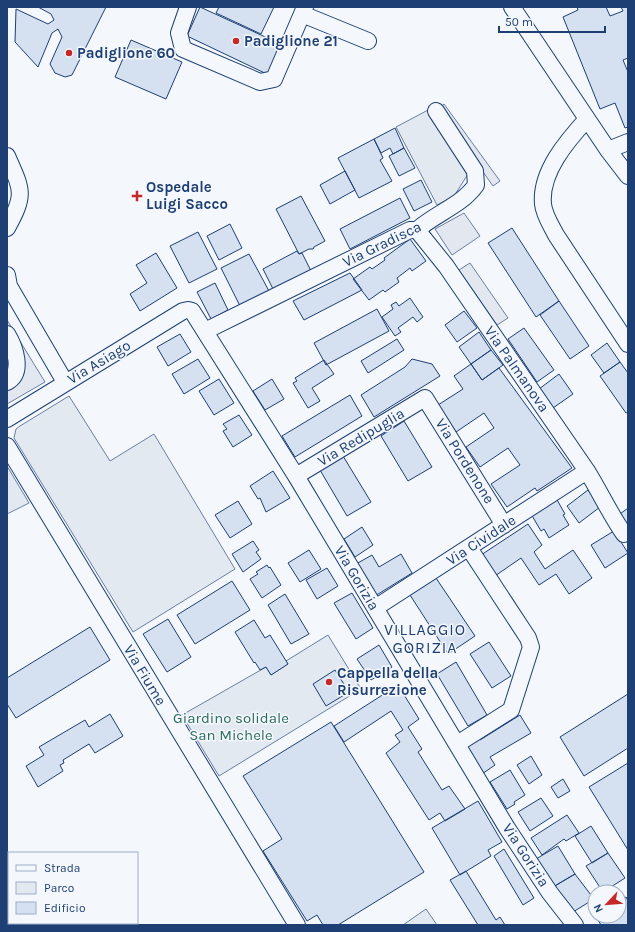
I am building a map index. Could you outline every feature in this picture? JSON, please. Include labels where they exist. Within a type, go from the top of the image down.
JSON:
[{"type":"street","points":[[188,7],[179,33],[183,49],[260,82],[274,79],[304,11],[368,41]]},
{"type":"street","points":[[512,7],[608,150],[628,176]]},
{"type":"street","name":"Via Gradisca","points":[[205,331],[410,230],[417,230],[432,217],[467,197],[476,185],[475,171],[436,111]]},
{"type":"street","points":[[587,119],[575,131],[554,162],[546,177],[543,203],[546,217],[556,235],[628,344]]},
{"type":"street","points":[[608,150],[628,142]]},
{"type":"street","points":[[7,156],[20,192],[19,206],[7,228]]},
{"type":"street","name":"Via Palmanova","points":[[417,230],[446,266],[587,471],[607,503],[610,514],[624,534]]},
{"type":"street","points":[[7,275],[9,286],[65,382]]},
{"type":"street","name":"Via Asiago","points":[[7,418],[183,311],[192,311]]},
{"type":"street","name":"Via Gorizia","points":[[192,311],[296,476],[507,828],[550,893],[576,925]]},
{"type":"street","points":[[7,334],[16,358],[16,370],[11,380],[7,382]]},
{"type":"street","name":"Via Redipuglia","points":[[296,476],[425,398]]},
{"type":"street","name":"Via Pordenone","points":[[425,398],[504,525]]},
{"type":"street","name":"Via Fiume","points":[[7,446],[297,925]]},
{"type":"street","name":"Via Cividale","points":[[375,608],[587,471]]},
{"type":"street","points":[[457,744],[511,710],[531,647],[528,638],[469,548]]},
{"type":"green space","points":[[430,109],[470,171],[454,196],[437,205],[396,127]]},
{"type":"green space","points":[[69,396],[110,461],[154,434],[235,569],[133,632],[14,438],[16,429]]},
{"type":"green space","points":[[7,466],[29,503],[7,514]]},
{"type":"green space","name":"Giardino solidale San Michele","points":[[328,635],[361,689],[219,776],[182,715],[266,667],[271,675],[288,664],[286,661]]},
{"type":"green space","points":[[426,909],[437,925],[403,925]]},
{"type":"shaded area","points":[[444,104],[500,181],[493,186],[438,109]]},
{"type":"shaded area","points":[[464,213],[480,236],[452,255],[435,229]]},
{"type":"shaded area","points":[[470,263],[508,318],[497,325],[459,270]]},
{"type":"shaded area","points":[[7,320],[45,382],[7,404]]},
{"type":"building","name":"Padiglione 60","points":[[38,7],[106,7],[72,75],[65,77],[55,73],[50,64],[62,37],[58,29],[52,33],[38,67],[15,42],[16,9],[48,24],[54,20],[51,14]]},
{"type":"building","name":"Padiglione 21","points":[[200,7],[285,46],[271,76],[187,36]]},
{"type":"building","points":[[219,7],[274,7],[261,34],[216,13]]},
{"type":"building","points":[[577,7],[606,7],[610,16],[623,11],[621,7],[628,7],[628,58],[623,60],[628,72],[628,127],[625,128],[615,103],[600,109],[563,17],[578,10]]},
{"type":"building","points":[[131,40],[182,62],[166,99],[115,77]]},
{"type":"building","points":[[395,128],[404,148],[393,154],[390,148],[381,153],[374,139]]},
{"type":"building","points":[[374,139],[383,158],[380,160],[392,181],[359,198],[338,158]]},
{"type":"building","points":[[404,148],[415,168],[399,176],[389,156]]},
{"type":"building","points":[[345,171],[355,190],[330,204],[320,185]]},
{"type":"building","points":[[421,180],[432,202],[414,211],[403,189]]},
{"type":"building","points":[[301,196],[325,241],[313,249],[309,249],[299,254],[276,209]]},
{"type":"building","points":[[400,198],[410,218],[350,249],[340,229]]},
{"type":"building","points":[[230,224],[242,248],[219,260],[207,236]]},
{"type":"building","points":[[512,228],[559,301],[536,317],[488,243]]},
{"type":"building","points":[[198,232],[217,269],[189,283],[170,246]]},
{"type":"building","points":[[410,239],[426,261],[412,271],[410,268],[397,278],[399,282],[385,292],[383,290],[369,300],[353,279],[370,267],[372,269],[385,260],[384,258]]},
{"type":"building","points":[[297,251],[299,254],[302,253],[311,271],[274,291],[263,269]]},
{"type":"building","points":[[156,253],[177,288],[140,311],[130,294],[147,283],[136,265]]},
{"type":"building","points":[[249,254],[269,291],[240,306],[221,268]]},
{"type":"building","points":[[350,273],[362,290],[304,320],[293,301]]},
{"type":"building","points":[[215,283],[228,310],[211,319],[197,292]]},
{"type":"building","points":[[410,298],[423,317],[417,322],[413,317],[398,328],[401,332],[395,336],[382,317],[393,309],[391,305],[396,302],[399,306]]},
{"type":"building","points":[[559,301],[589,346],[570,359],[540,315]]},
{"type":"building","points":[[377,309],[389,331],[326,365],[314,343]]},
{"type":"building","points":[[464,311],[477,328],[457,342],[445,325]]},
{"type":"building","points":[[524,328],[554,370],[537,382],[508,339]]},
{"type":"building","points":[[479,332],[491,350],[471,364],[459,347]]},
{"type":"building","points":[[180,334],[191,352],[168,366],[157,347]]},
{"type":"building","points":[[397,339],[404,350],[368,373],[361,361]]},
{"type":"building","points":[[607,343],[620,362],[604,373],[591,355]]},
{"type":"building","points":[[491,350],[503,365],[482,380],[471,364]]},
{"type":"building","points":[[198,359],[210,378],[184,394],[172,374]]},
{"type":"building","points":[[412,359],[432,364],[440,376],[374,417],[361,395],[405,367]]},
{"type":"building","points":[[324,360],[334,374],[312,388],[320,401],[308,408],[293,383],[297,381],[295,378]]},
{"type":"building","points":[[620,362],[628,373],[628,412],[626,413],[600,376]]},
{"type":"building","points":[[471,364],[482,380],[499,368],[572,468],[537,491],[535,488],[507,507],[491,484],[520,465],[508,448],[480,467],[466,447],[494,428],[484,413],[456,432],[438,405],[463,389],[454,376]]},
{"type":"building","points":[[559,374],[573,394],[553,408],[539,389]]},
{"type":"building","points":[[219,379],[234,403],[214,415],[199,391]]},
{"type":"building","points":[[272,379],[284,399],[265,410],[253,391]]},
{"type":"building","points":[[350,395],[362,416],[295,457],[282,436]]},
{"type":"building","points":[[239,415],[252,435],[233,447],[223,431],[227,429],[223,424]]},
{"type":"building","points":[[404,421],[432,467],[408,481],[381,436]]},
{"type":"building","points":[[343,456],[371,502],[347,516],[320,470]]},
{"type":"building","points":[[273,471],[290,498],[266,512],[260,498],[258,499],[250,486]]},
{"type":"building","points":[[588,490],[600,507],[579,523],[567,506]]},
{"type":"building","points":[[556,498],[569,525],[549,538],[544,529],[541,531],[531,514]]},
{"type":"building","points":[[238,501],[252,524],[230,538],[215,515]]},
{"type":"building","points":[[628,508],[628,526],[620,514]]},
{"type":"building","points":[[528,524],[542,545],[534,552],[545,569],[573,550],[592,578],[569,594],[556,574],[539,585],[521,558],[492,578],[478,557]]},
{"type":"building","points":[[362,527],[373,545],[355,557],[344,539]]},
{"type":"building","points":[[614,531],[628,553],[605,568],[591,545]]},
{"type":"building","points":[[253,541],[259,550],[256,552],[261,559],[243,572],[232,554]]},
{"type":"building","points":[[309,550],[321,569],[300,582],[288,563]]},
{"type":"building","points":[[401,554],[412,573],[375,596],[356,564],[372,555],[379,567]]},
{"type":"building","points":[[267,565],[269,568],[270,567],[281,585],[262,598],[250,579],[258,574],[256,572]]},
{"type":"building","points":[[327,568],[338,586],[317,599],[306,580]]},
{"type":"building","points":[[436,578],[475,636],[448,654],[410,595]]},
{"type":"building","points":[[232,581],[250,610],[195,644],[177,615]]},
{"type":"building","points":[[352,593],[373,628],[356,639],[334,603]]},
{"type":"building","points":[[285,594],[309,634],[291,644],[268,605]]},
{"type":"building","points":[[168,619],[191,657],[167,672],[143,634]]},
{"type":"building","points":[[254,620],[265,638],[270,635],[288,664],[271,675],[266,667],[260,670],[255,662],[254,663],[235,632]]},
{"type":"building","points":[[90,627],[110,660],[16,718],[7,704],[7,678]]},
{"type":"building","points":[[489,642],[511,676],[492,688],[470,654]]},
{"type":"building","points":[[379,645],[392,667],[371,680],[357,659]]},
{"type":"building","points":[[456,662],[487,715],[468,726],[437,674]]},
{"type":"building","points":[[335,670],[349,692],[326,706],[313,684]]},
{"type":"building","points":[[398,685],[419,719],[408,727],[422,749],[418,752],[442,790],[449,786],[465,809],[445,821],[440,813],[429,820],[386,753],[400,742],[395,735],[403,730],[391,711],[344,742],[334,726]]},
{"type":"building","points":[[628,694],[628,748],[584,776],[560,737]]},
{"type":"building","points":[[110,714],[123,736],[95,753],[89,744],[63,760],[64,763],[60,765],[63,771],[38,787],[26,766],[44,755],[39,747],[85,720],[89,727]]},
{"type":"building","points":[[520,715],[531,733],[490,757],[495,765],[482,774],[465,745],[478,737],[480,740]]},
{"type":"building","points":[[331,722],[424,872],[338,925],[323,925],[317,915],[307,921],[263,851],[282,839],[243,776]]},
{"type":"building","points":[[531,756],[542,775],[529,784],[517,765]]},
{"type":"building","points":[[628,763],[628,850],[589,787]]},
{"type":"building","points":[[510,770],[525,795],[514,802],[515,804],[507,809],[490,782]]},
{"type":"building","points":[[563,779],[570,791],[558,798],[551,787]]},
{"type":"building","points":[[541,798],[553,816],[530,831],[518,812]]},
{"type":"building","points":[[478,801],[502,842],[488,850],[491,856],[460,875],[432,828]]},
{"type":"building","points":[[567,815],[579,833],[566,841],[564,839],[542,855],[531,838]]},
{"type":"building","points":[[591,826],[608,853],[592,863],[575,836]]},
{"type":"building","points":[[558,846],[575,874],[553,887],[536,859]]},
{"type":"building","points":[[504,849],[534,898],[523,905],[494,856]]},
{"type":"building","points":[[608,853],[625,878],[616,884],[598,884],[586,866]]},
{"type":"building","points":[[466,871],[496,920],[500,917],[505,925],[478,925],[450,880]]},
{"type":"building","points":[[575,874],[587,890],[587,903],[573,912],[553,887]]},
{"type":"building","points":[[627,899],[628,925],[601,925],[627,924]]},
{"type":"place","name":"Padiglione 21","points":[[236,41]]},
{"type":"place","name":"Padiglione 60","points":[[69,53]]},
{"type":"place","name":"Ospedale Luigi Sacco","points":[[137,196]]},
{"type":"place","name":"Cappella della Risurrezione","points":[[329,682]]},
{"type":"district","name":"VILLAGGIO GORIZIA","points":[[425,638]]}]
